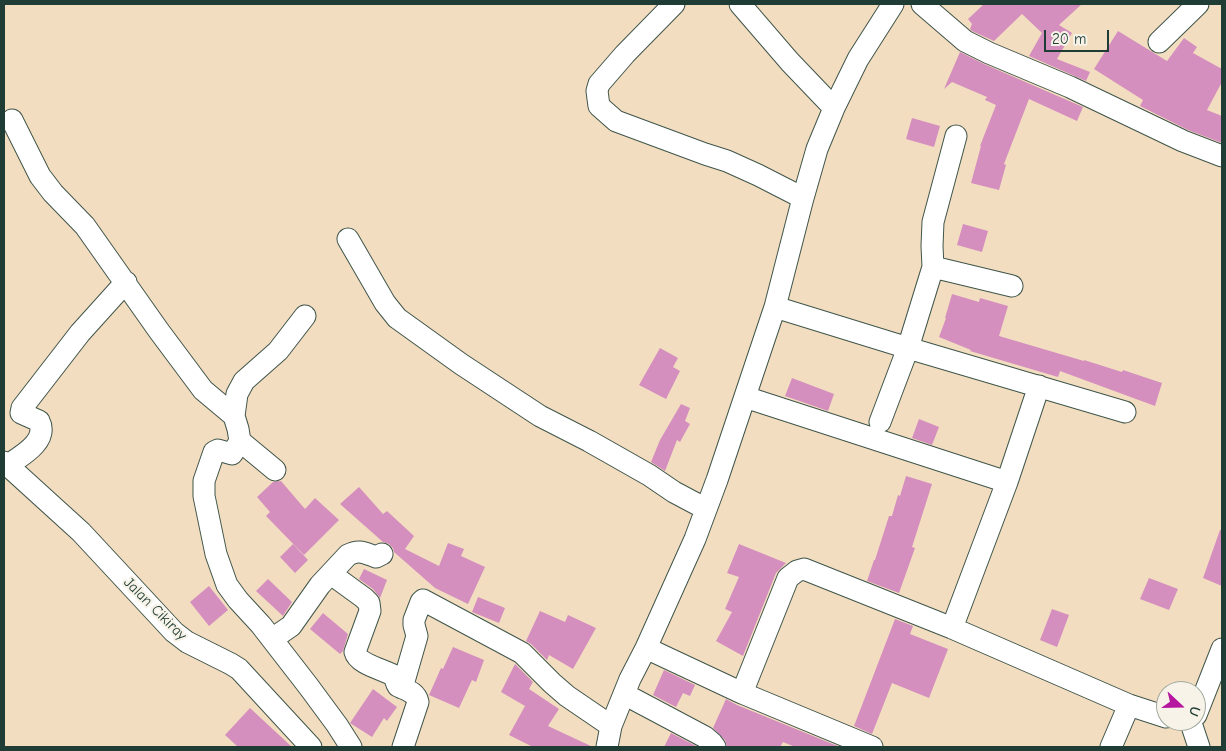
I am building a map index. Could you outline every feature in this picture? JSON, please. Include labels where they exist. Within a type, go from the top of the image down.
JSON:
[{"type":"street","points":[[674,4],[625,54],[599,84],[597,91],[599,106],[616,120],[727,161],[803,198]]},
{"type":"street","points":[[740,4],[790,62],[834,108]]},
{"type":"street","points":[[607,747],[611,726],[630,679],[695,539],[718,480],[775,307],[817,149],[834,108],[858,60],[893,4]]},
{"type":"street","points":[[922,4],[965,41],[1070,87],[1183,141],[1222,156]]},
{"type":"street","points":[[1159,42],[1198,4]]},
{"type":"street","points":[[12,120],[40,176],[53,193],[85,226],[203,390],[234,416]]},
{"type":"street","points":[[880,422],[908,348],[933,267],[933,222],[956,136]]},
{"type":"street","points":[[348,239],[385,303],[398,318],[461,364],[540,416],[589,441],[706,509]]},
{"type":"street","points":[[933,267],[1012,286]]},
{"type":"street","points":[[6,464],[34,446],[38,440],[41,429],[39,421],[22,414],[22,408],[80,333],[126,282]]},
{"type":"street","points":[[775,307],[1125,412]]},
{"type":"street","points":[[230,448],[238,429],[234,416],[240,388],[244,381],[278,351],[305,316]]},
{"type":"street","points":[[952,628],[1007,482],[1039,386]]},
{"type":"street","points":[[745,397],[1007,482]]},
{"type":"street","points":[[276,470],[230,448],[214,452],[204,482],[204,496],[218,561],[227,585],[309,687],[351,747]]},
{"type":"street","name":"Jalan Cikiray","points":[[6,464],[81,532],[174,632],[187,642],[239,669],[311,747]]},
{"type":"street","points":[[272,639],[291,626],[320,585],[348,555],[359,551],[376,557],[382,554]]},
{"type":"street","points":[[742,693],[788,578],[800,570],[804,570],[952,628],[1129,705],[1156,714]]},
{"type":"street","points":[[330,574],[364,598],[370,606],[355,655],[370,665],[393,675],[396,683],[416,696],[418,702],[403,747]]},
{"type":"street","points":[[402,688],[417,636],[414,620],[420,602],[423,600],[522,653],[552,683],[611,726]]},
{"type":"street","points":[[646,648],[742,693],[872,747]]},
{"type":"street","points":[[1206,685],[1222,649]]},
{"type":"street","points":[[624,694],[705,737],[715,747]]},
{"type":"street","points":[[1111,747],[1129,705]]},
{"type":"street","points":[[1193,731],[1199,747]]},
{"type":"building","points":[[984,4],[1082,4],[1059,25],[1072,33],[1057,59],[1090,72],[1086,81],[1029,56],[1042,33],[1022,14],[994,41],[972,31],[970,29],[972,24],[968,19]]},
{"type":"building","points":[[1118,31],[1167,61],[1184,38],[1197,47],[1193,53],[1222,69],[1222,82],[1207,110],[1222,116],[1222,143],[1188,130],[1140,106],[1143,100],[1094,69]]},
{"type":"building","points":[[960,52],[1083,107],[1077,121],[1029,99],[1004,164],[1006,165],[999,190],[971,183],[980,146],[996,105],[985,100],[987,97],[952,82],[944,89]]},
{"type":"building","points":[[912,118],[940,126],[934,147],[906,139]]},
{"type":"building","points":[[963,224],[988,231],[982,252],[957,245]]},
{"type":"building","points":[[952,294],[979,302],[980,298],[1008,306],[999,336],[1122,372],[1123,370],[1162,383],[1155,406],[1060,371],[1058,377],[970,351],[939,337]]},
{"type":"building","points":[[660,348],[678,358],[673,367],[680,371],[666,399],[639,385]]},
{"type":"building","points":[[792,378],[834,394],[828,411],[785,396]]},
{"type":"building","points":[[681,404],[690,408],[685,421],[690,424],[680,442],[677,440],[665,471],[651,462],[660,440]]},
{"type":"building","points":[[919,419],[939,427],[932,445],[912,438]]},
{"type":"building","points":[[906,476],[932,484],[912,547],[915,548],[899,593],[867,581],[889,516],[892,516]]},
{"type":"building","points":[[281,481],[305,509],[315,498],[339,520],[304,555],[266,516],[270,512],[257,497],[273,482]]},
{"type":"building","points":[[359,487],[383,514],[387,511],[414,536],[405,549],[439,566],[448,543],[464,549],[461,556],[485,567],[468,604],[435,588],[394,552],[389,544],[383,542],[340,504]]},
{"type":"building","points":[[1220,530],[1222,530],[1222,586],[1203,578]]},
{"type":"building","points":[[293,544],[308,560],[295,573],[280,557]]},
{"type":"building","points":[[739,544],[786,563],[776,573],[743,656],[716,641],[732,612],[725,609],[739,577],[727,573]]},
{"type":"building","points":[[364,569],[387,580],[380,598],[373,589],[359,579]]},
{"type":"building","points":[[1149,578],[1178,589],[1169,610],[1140,599]]},
{"type":"building","points":[[268,579],[292,602],[283,616],[256,591]]},
{"type":"building","points":[[209,586],[228,610],[209,626],[190,602]]},
{"type":"building","points":[[478,597],[505,608],[499,623],[472,612]]},
{"type":"building","points":[[1052,609],[1069,615],[1057,647],[1040,640]]},
{"type":"building","points":[[540,611],[565,622],[568,615],[596,628],[573,669],[549,655],[547,660],[526,641]]},
{"type":"building","points":[[323,613],[348,634],[343,651],[340,654],[310,629]]},
{"type":"building","points":[[895,619],[913,626],[910,634],[948,649],[929,698],[892,683],[872,734],[854,726]]},
{"type":"building","points":[[453,647],[484,660],[476,682],[472,680],[459,708],[429,695]]},
{"type":"building","points":[[515,664],[533,682],[529,689],[559,709],[548,726],[593,747],[533,747],[509,735],[525,706],[501,692]]},
{"type":"building","points":[[664,670],[695,685],[690,696],[683,693],[676,707],[653,695]]},
{"type":"building","points":[[373,689],[397,707],[387,721],[384,718],[372,737],[350,723]]},
{"type":"building","points":[[726,699],[840,747],[795,747],[783,742],[780,747],[727,747],[725,740],[713,728]]},
{"type":"building","points":[[250,708],[292,747],[238,747],[225,735]]},
{"type":"building","points":[[671,733],[698,747],[664,747]]}]
